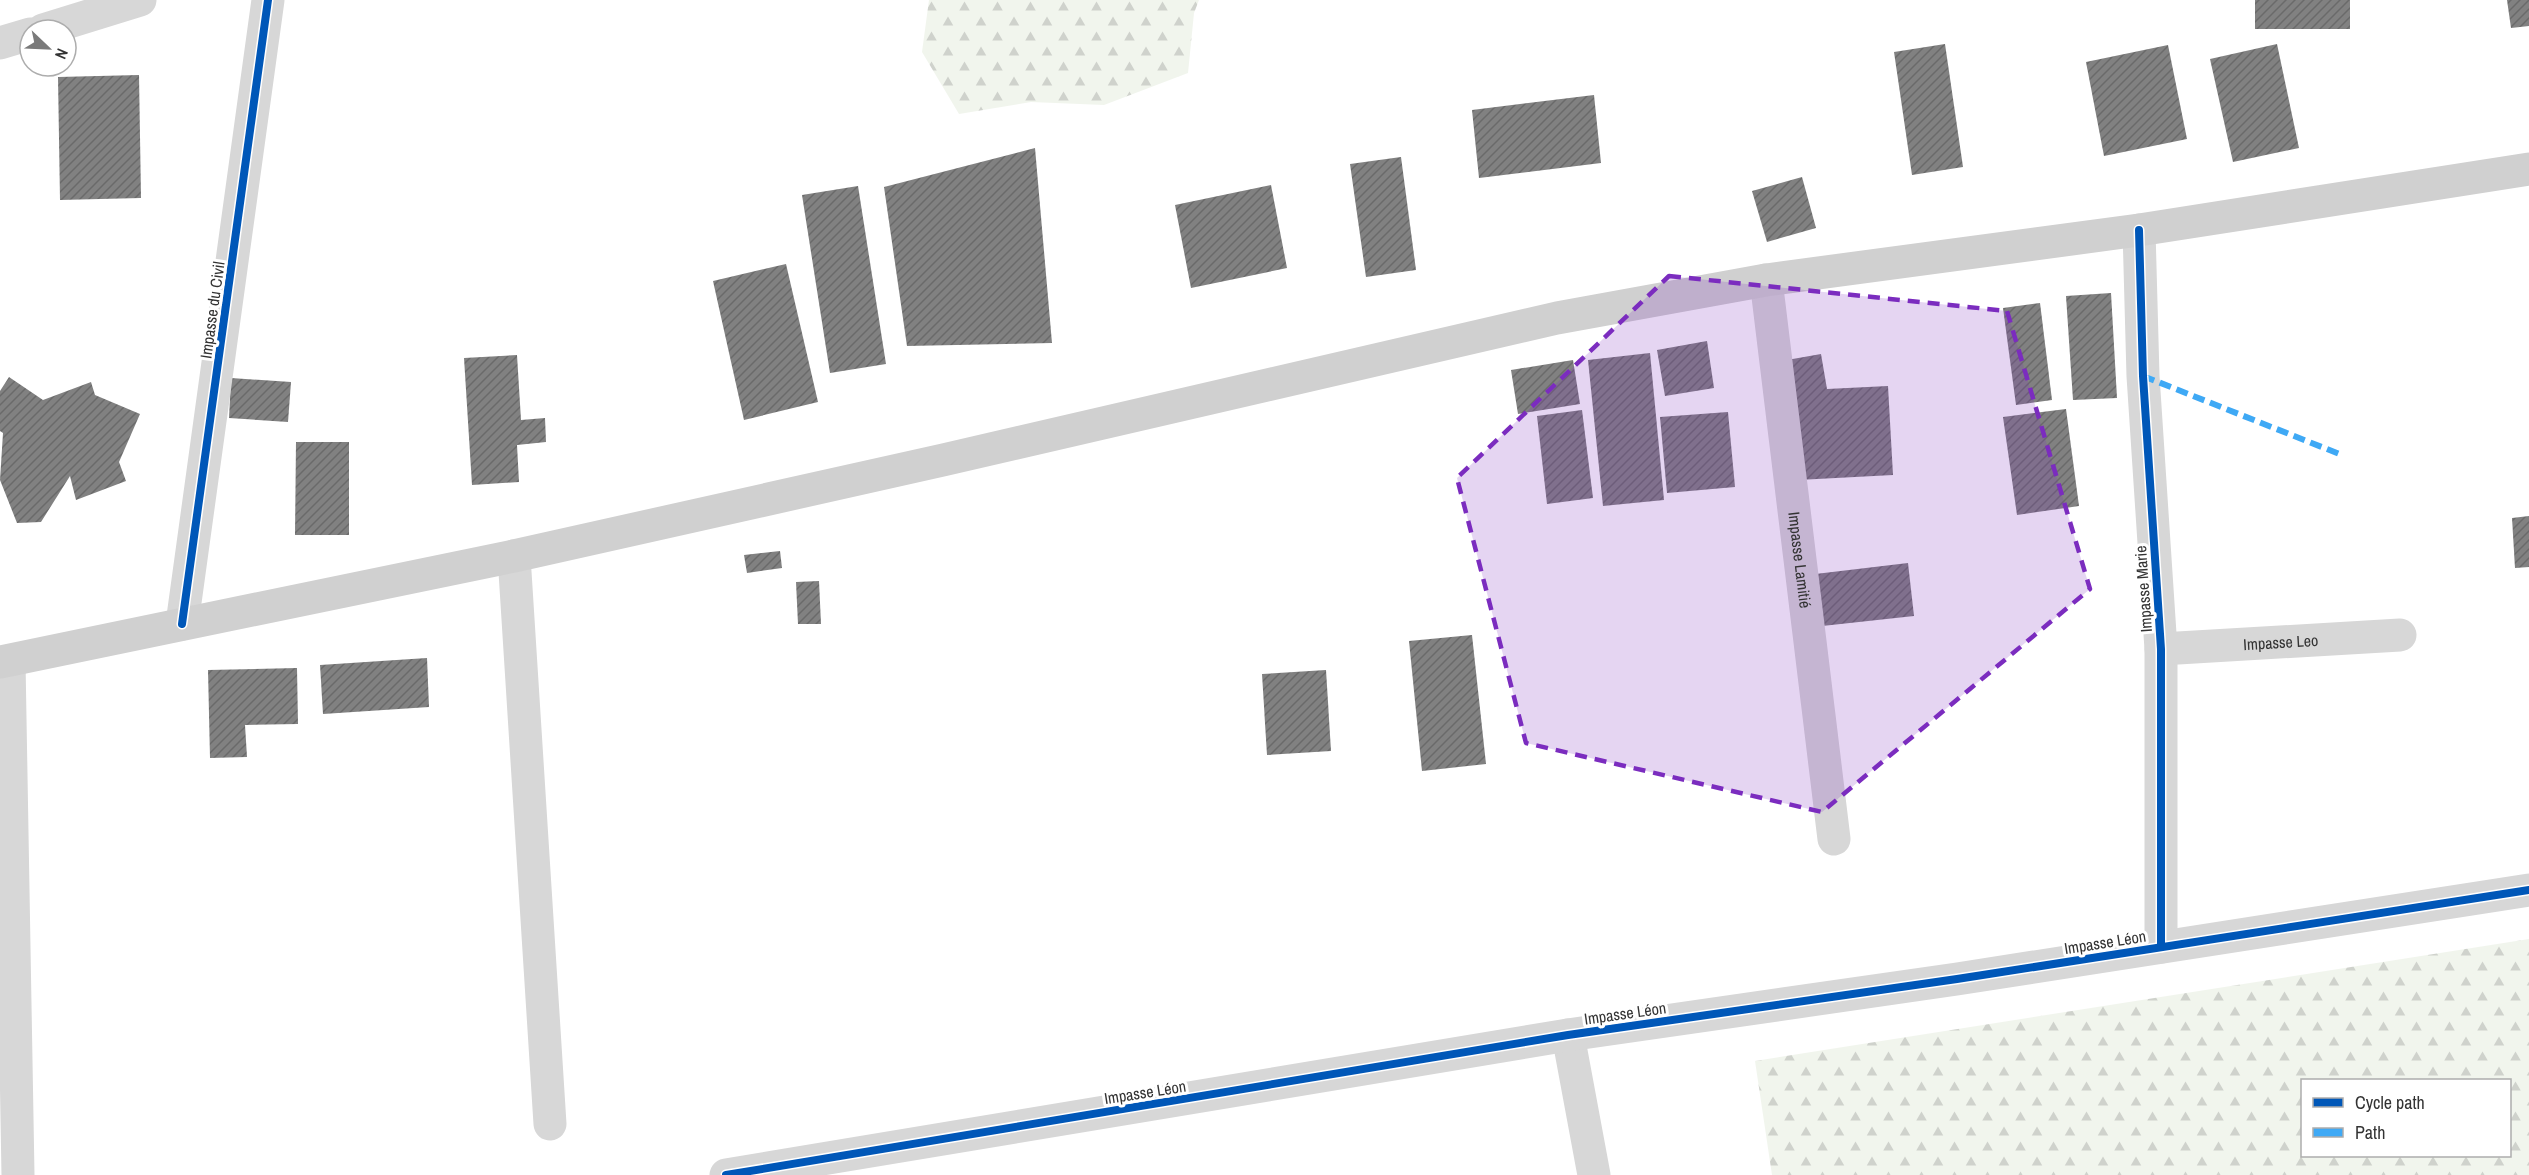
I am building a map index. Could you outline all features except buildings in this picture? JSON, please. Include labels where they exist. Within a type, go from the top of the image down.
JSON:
[{"type":"main road","points":[[4,662],[514,556],[943,460],[1557,318],[1766,280],[2139,230],[2529,169]]},
{"type":"street","points":[[78,19],[140,0]]},
{"type":"street","name":"Impasse du Civil","points":[[182,624],[268,0]]},
{"type":"street","points":[[0,43],[18,38]]},
{"type":"street","name":"Impasse Marie","points":[[2139,230],[2143,376],[2161,649],[2161,947]]},
{"type":"street","name":"Impasse Lamitié","points":[[1766,280],[1834,839]]},
{"type":"street","points":[[514,556],[550,1124]]},
{"type":"street","name":"Impasse Leo","points":[[2161,649],[2400,636]]},
{"type":"street","points":[[4,662],[18,1175]]},
{"type":"street","name":"Impasse Léon","points":[[726,1175],[881,1162],[1568,1035],[2529,890]]},
{"type":"street","points":[[1568,1035],[1594,1175]]},
{"type":"highlighted area","points":[[1669,276],[2007,311],[2090,589],[1822,812],[1526,743],[1457,478]]},
{"type":"green space","points":[[929,0],[1199,0],[1194,13],[1188,73],[1104,105],[1031,102],[959,114],[922,52]]},
{"type":"green space","points":[[2529,939],[2529,1175],[1772,1175],[1755,1061]]},
{"type":"marked path","points":[[2143,376],[2342,455]]},
{"type":"cycle path","points":[[182,624],[268,0]]},
{"type":"cycle path","points":[[2139,230],[2143,376],[2161,649],[2161,947]]},
{"type":"cycle path","points":[[726,1175],[1568,1035],[1957,979],[2529,890]]}]
